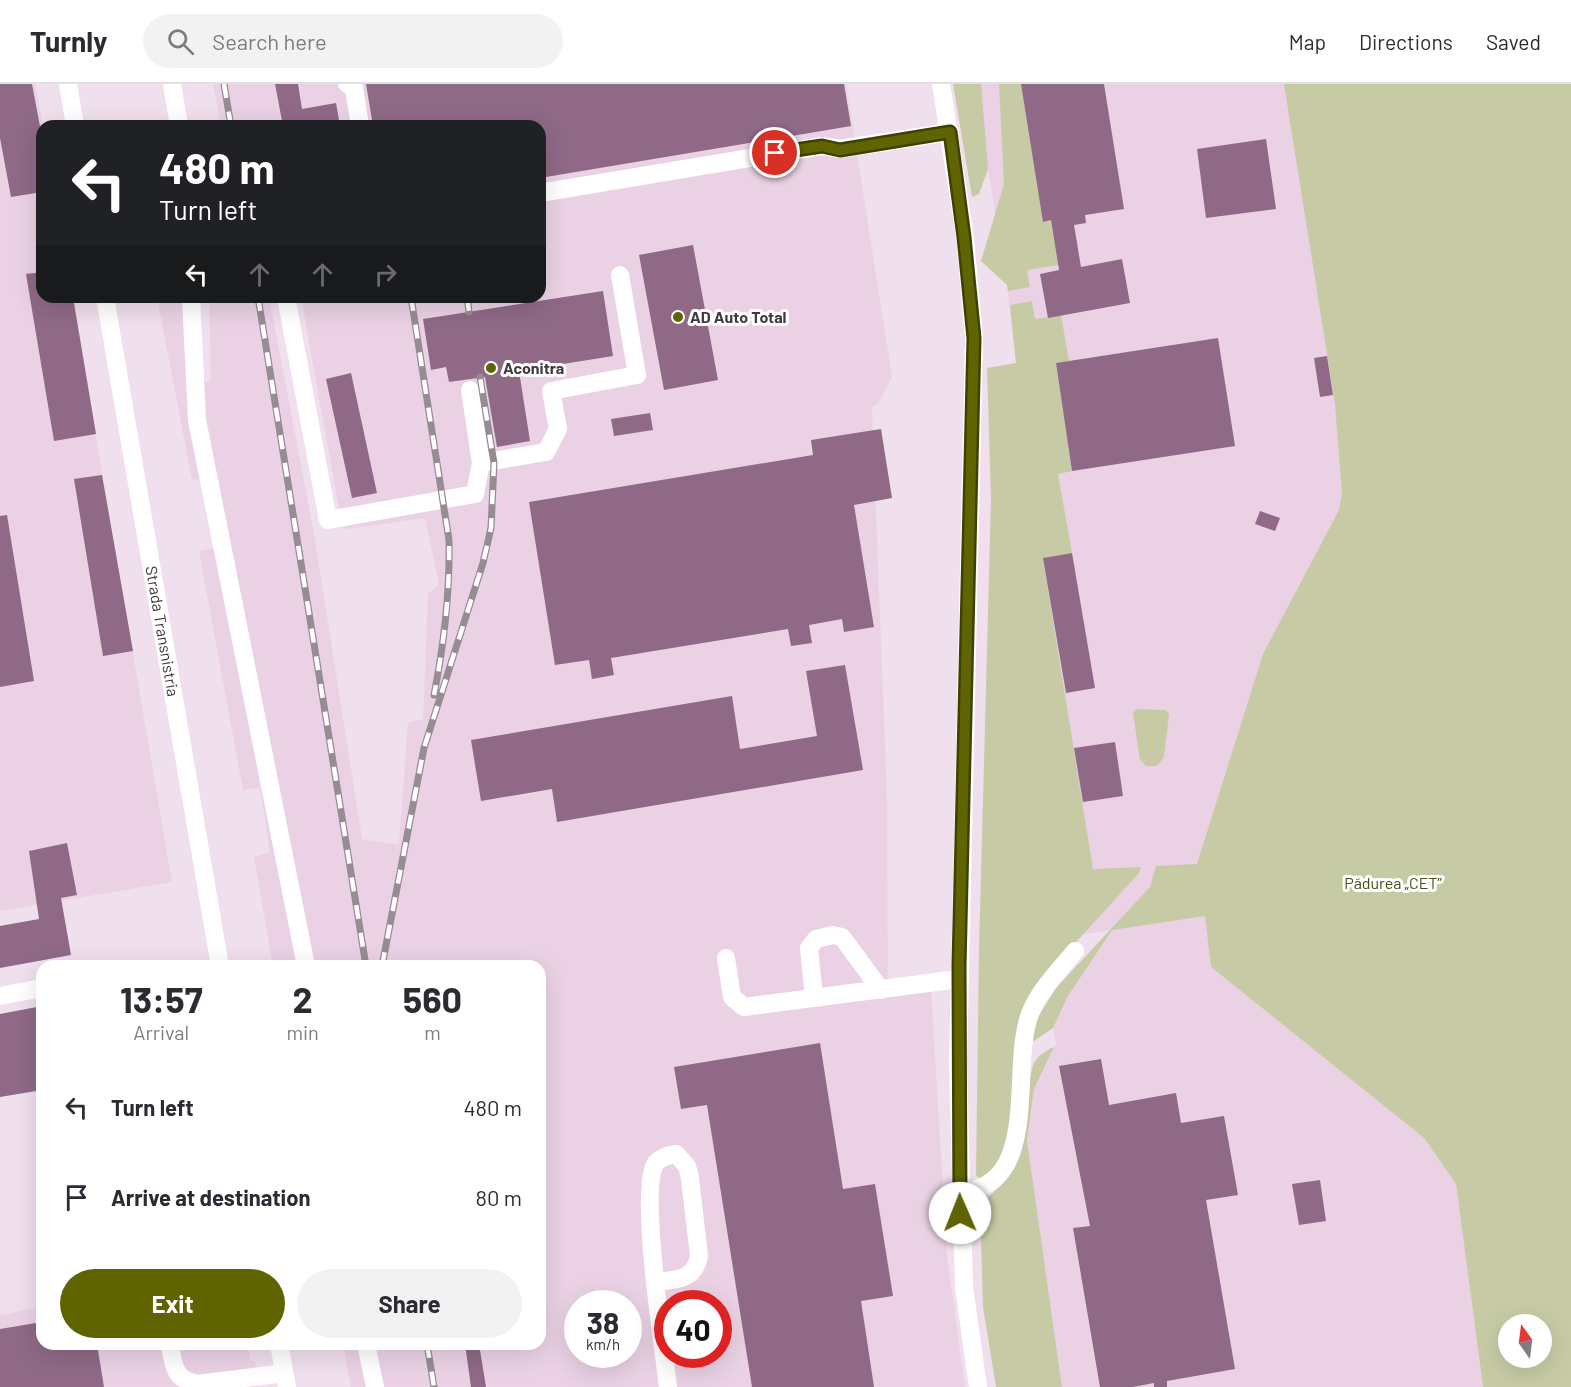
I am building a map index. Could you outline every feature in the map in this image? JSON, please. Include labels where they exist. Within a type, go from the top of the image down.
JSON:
[{"type":"street","points":[[68,84],[74,120]]},
{"type":"street","points":[[172,84],[178,120]]},
{"type":"street","points":[[347,84],[354,88],[359,120]]},
{"type":"street","points":[[941,84],[964,237],[974,338],[959,979],[960,1192],[964,1287],[978,1387]]},
{"type":"street","points":[[546,192],[822,146],[840,150],[950,132]]},
{"type":"street","points":[[481,464],[546,452],[558,429],[551,391],[637,375],[620,275]]},
{"type":"street","name":"Strada Transnistria","points":[[106,303],[219,960]]},
{"type":"street","points":[[191,303],[197,420],[305,960]]},
{"type":"street","points":[[286,303],[328,520],[475,494],[481,464],[470,390]]},
{"type":"street","points":[[814,998],[809,948],[816,939],[833,935],[845,940],[881,990]]},
{"type":"street","points":[[960,1192],[978,1190],[997,1178],[1011,1157],[1017,1130],[1023,1044],[1030,1014],[1052,978],[1075,951]]},
{"type":"street","points":[[726,958],[732,997],[738,1005],[755,1006],[959,979]]},
{"type":"street","points":[[0,996],[36,989]]},
{"type":"street","points":[[657,1282],[691,1275],[697,1268],[699,1256],[690,1178],[687,1166],[676,1154],[666,1155],[656,1162],[652,1172],[650,1195],[657,1282],[668,1387]]},
{"type":"street","points":[[171,1350],[174,1368],[180,1379],[198,1383],[286,1380],[280,1350]]},
{"type":"street","points":[[367,1350],[375,1387]]},
{"type":"shaded area","points":[[0,84],[35,84],[42,120],[36,120],[36,303],[73,303],[172,882],[0,911]]},
{"type":"shaded area","points":[[213,84],[846,84],[892,377],[878,404],[872,407],[887,797],[888,997],[931,990],[947,1255],[965,1387],[351,1387],[344,1350],[546,1350],[546,960],[272,960],[254,857],[270,852],[260,787],[243,790],[199,551],[223,546],[207,478],[192,480],[158,303],[184,303],[194,385],[211,380],[209,303],[270,303],[314,534],[362,839],[399,845],[408,723],[423,719],[428,594],[439,584],[425,518],[347,529],[342,526],[302,303],[546,303],[546,120],[220,120]]},
{"type":"shaded area","points":[[974,84],[1305,84],[1362,501],[1206,915],[1211,967],[1424,1138],[1456,1184],[1483,1387],[1062,1387],[1027,1140],[1034,1089],[1056,1044],[1053,1028],[1068,996],[1111,930],[994,948],[1016,363],[1007,285]]},
{"type":"shaded area","points":[[36,1308],[36,1350],[249,1350],[250,1361],[255,1361],[259,1387],[0,1387],[0,1315]]},
{"type":"green space","points":[[953,84],[981,84],[988,169],[979,194],[972,197]]},
{"type":"green space","points":[[999,84],[1021,84],[1043,221],[1051,220],[1058,265],[1027,270],[1030,287],[1008,291],[1007,285],[981,261],[1004,184]]},
{"type":"green space","name":"Pădurea „CET”","points":[[1284,84],[1571,84],[1571,1387],[1483,1387],[1456,1184],[1424,1138],[1211,967],[1205,916],[1112,930],[1068,996],[1053,1028],[1031,1043],[1038,1017],[1056,988],[1150,887],[1156,866],[1197,864],[1263,654],[1339,510],[1342,493],[1335,404]]},
{"type":"green space","points":[[1032,301],[1035,319],[1061,315],[1069,361],[1056,363],[1072,471],[1058,474],[1072,553],[1043,558],[1093,869],[1141,867],[1139,873],[1049,972],[1002,1164],[982,1182],[976,1175],[979,950],[991,498],[987,368],[1016,363],[1010,305]]},
{"type":"green space","points":[[1136,709],[1166,710],[1169,715],[1164,757],[1157,766],[1146,766],[1140,760],[1133,713]]},
{"type":"green space","points":[[1054,1047],[1034,1089],[1027,1140],[1062,1387],[996,1387],[983,1307],[980,1204],[1004,1182],[1015,1166],[1023,1141],[1033,1065],[1036,1059]]},
{"type":"building","points":[[0,84],[32,84],[39,120],[36,120],[36,193],[11,197],[0,138]]},
{"type":"building","points":[[275,84],[298,84],[302,109],[336,103],[339,120],[282,120]]},
{"type":"building","points":[[366,84],[844,84],[851,126],[546,177],[546,120],[372,120]]},
{"type":"building","points":[[1021,84],[1104,84],[1124,209],[1085,215],[1086,223],[1074,225],[1081,267],[1122,259],[1130,303],[1048,318],[1040,274],[1059,270],[1051,220],[1043,222]]},
{"type":"building","points":[[1266,139],[1276,209],[1206,218],[1197,149]]},
{"type":"building","name":"AD Auto Total","points":[[693,245],[718,380],[664,390],[639,255]]},
{"type":"building","points":[[36,273],[36,303],[74,303],[96,434],[54,441],[26,274]]},
{"type":"building","name":"Aconitra","points":[[603,291],[613,356],[519,371],[530,441],[497,447],[485,377],[449,382],[446,367],[431,370],[423,319],[526,303],[546,303],[546,300]]},
{"type":"building","points":[[1218,338],[1235,446],[1072,471],[1056,363]]},
{"type":"building","points":[[1327,356],[1333,395],[1320,397],[1314,358]]},
{"type":"building","points":[[351,373],[377,493],[352,498],[326,379]]},
{"type":"building","points":[[650,413],[653,430],[614,436],[611,419]]},
{"type":"building","points":[[881,429],[892,498],[854,505],[874,627],[844,632],[842,619],[809,625],[812,643],[791,646],[788,629],[611,658],[614,675],[592,679],[589,660],[555,665],[529,502],[813,455],[811,440]]},
{"type":"building","points":[[102,475],[133,651],[103,656],[74,479]]},
{"type":"building","points":[[1260,511],[1280,518],[1275,531],[1255,524]]},
{"type":"building","points":[[7,515],[34,681],[0,687],[0,516]]},
{"type":"building","points":[[1072,553],[1095,688],[1066,693],[1043,558]]},
{"type":"building","points":[[845,665],[863,770],[557,822],[552,789],[481,801],[471,740],[732,696],[740,749],[817,736],[806,671]]},
{"type":"building","points":[[1115,742],[1123,796],[1083,802],[1074,748]]},
{"type":"building","points":[[67,843],[77,895],[61,898],[71,955],[0,968],[0,926],[39,919],[29,851]]},
{"type":"building","points":[[36,1007],[36,1091],[0,1097],[0,1014]]},
{"type":"building","points":[[820,1043],[843,1189],[875,1184],[893,1296],[861,1301],[874,1387],[752,1387],[707,1105],[681,1109],[674,1067]]},
{"type":"building","points":[[1101,1059],[1109,1105],[1176,1093],[1181,1123],[1224,1116],[1238,1195],[1206,1200],[1235,1369],[1167,1381],[1167,1387],[1154,1387],[1154,1383],[1133,1387],[1100,1387],[1073,1228],[1090,1226],[1059,1066]]},
{"type":"building","points":[[1320,1180],[1326,1221],[1299,1225],[1292,1184]]},
{"type":"building","points":[[36,1323],[36,1350],[98,1350],[104,1387],[0,1387],[0,1329]]},
{"type":"building","points":[[466,1350],[480,1350],[486,1387],[471,1387]]},
{"type":"railway","points":[[224,84],[230,120]]},
{"type":"railway","points":[[259,303],[365,960]]},
{"type":"railway","points":[[412,303],[449,540],[446,618],[434,695]]},
{"type":"railway","points":[[468,303],[469,312]]},
{"type":"railway","points":[[383,960],[424,748],[483,563],[491,528],[494,463],[480,377]]},
{"type":"railway","points":[[428,1350],[434,1387]]},
{"type":"place","name":"AD Auto Total","points":[[678,317]]},
{"type":"place","name":"Aconitra","points":[[491,368]]},
{"type":"route","points":[[775,153],[822,146],[840,150],[950,132],[974,338],[969,625],[959,965],[960,1213]]}]
